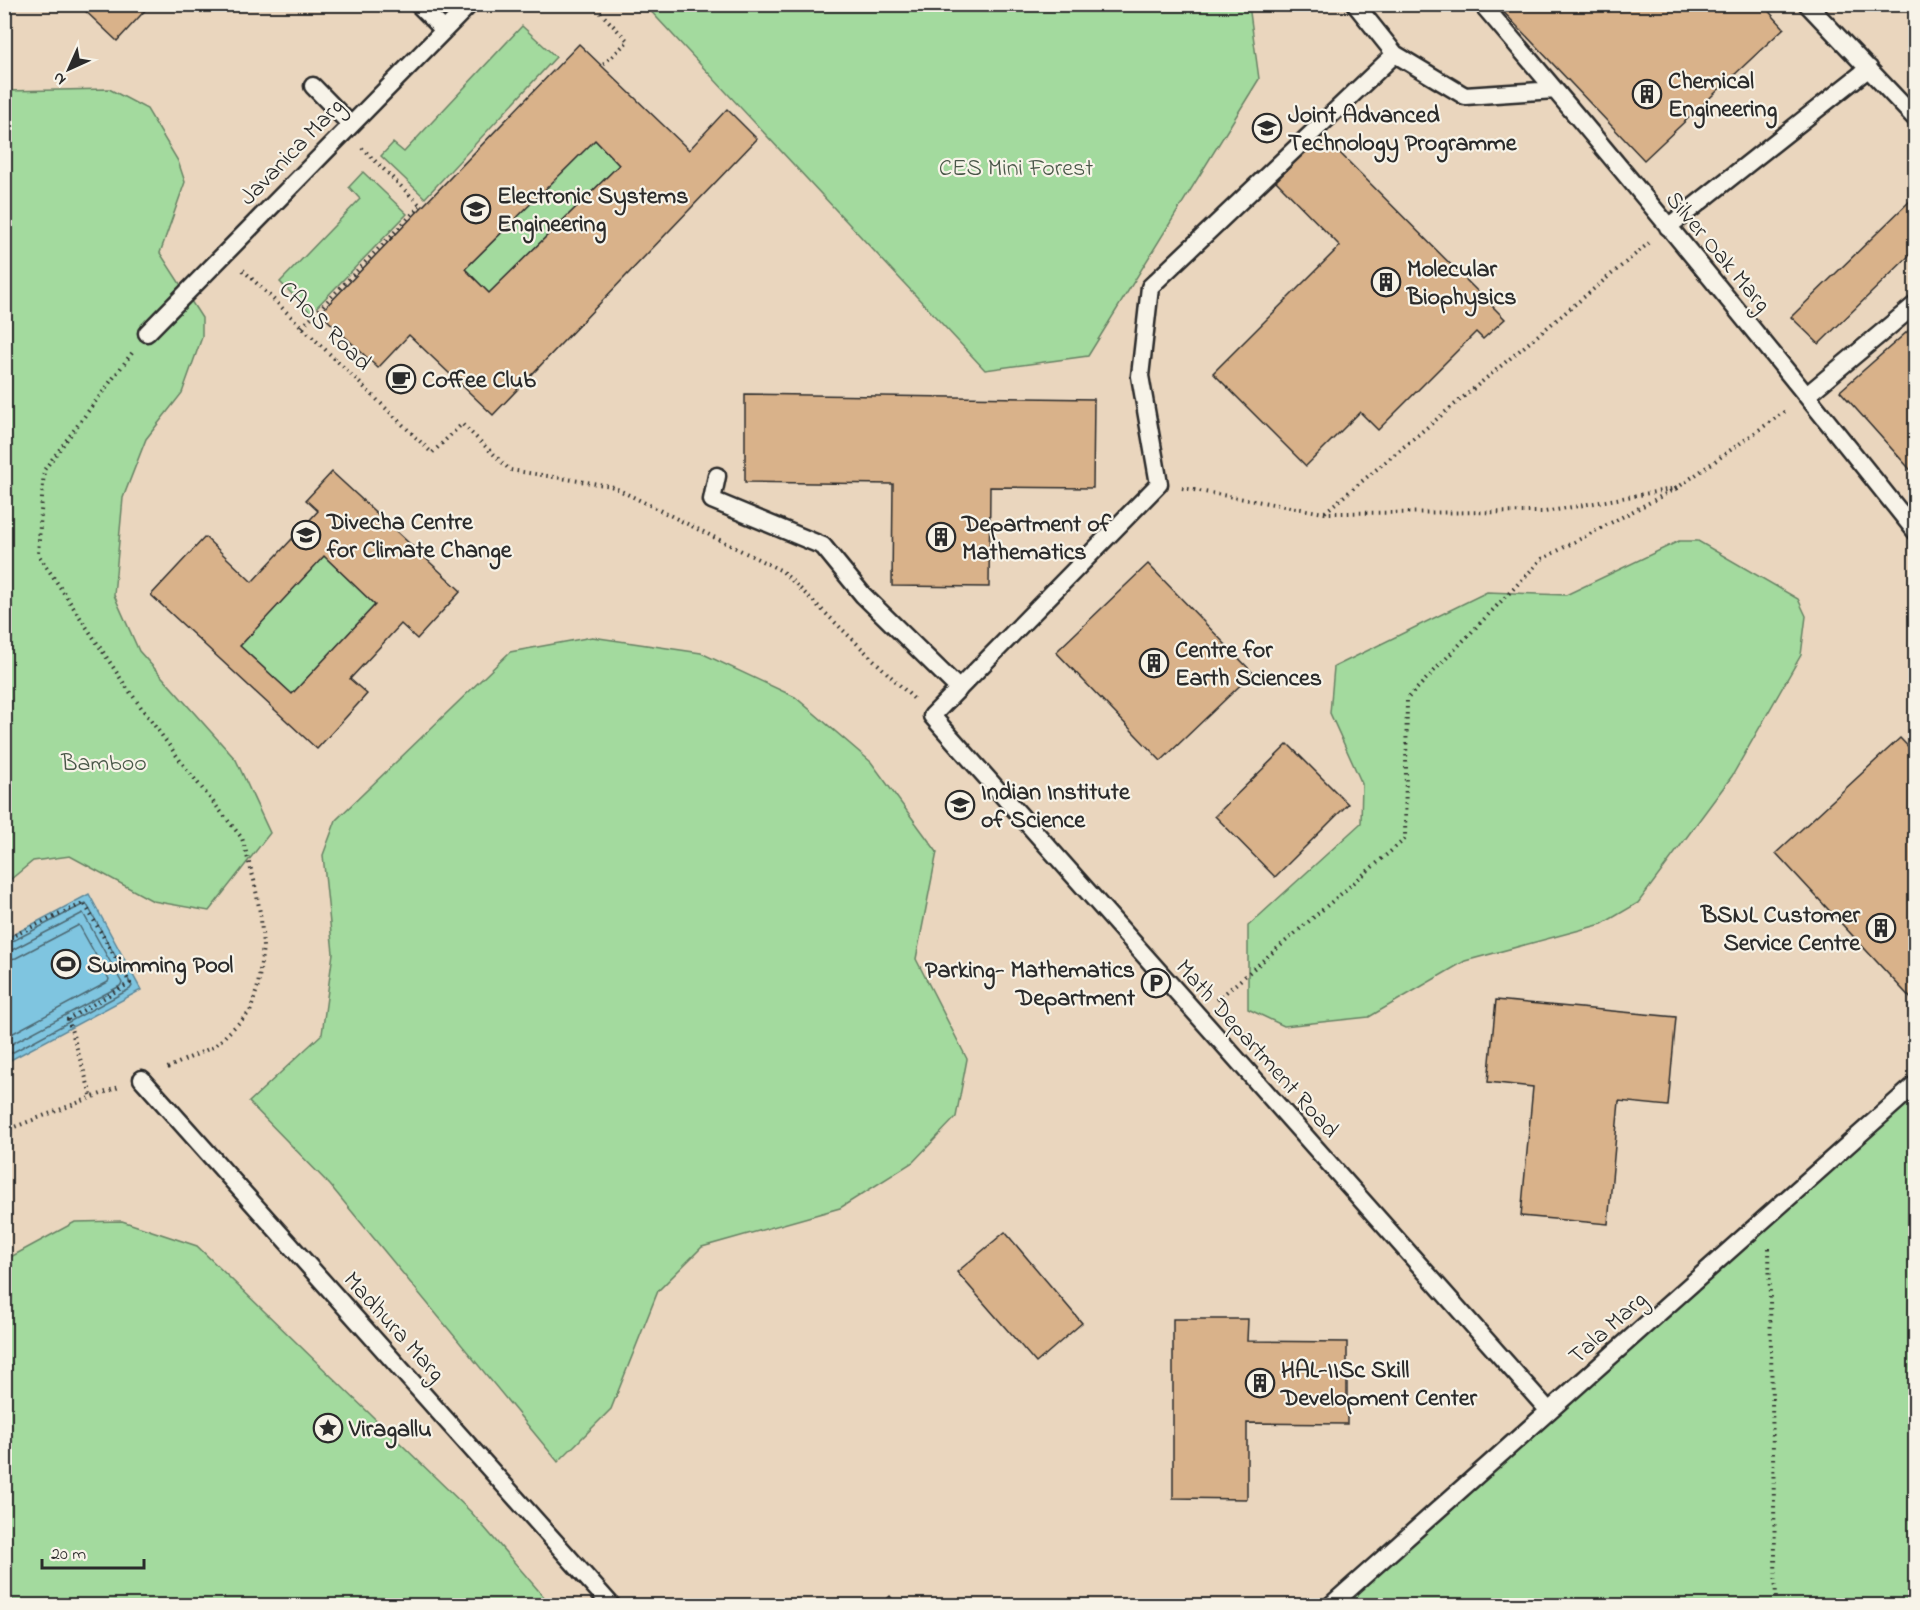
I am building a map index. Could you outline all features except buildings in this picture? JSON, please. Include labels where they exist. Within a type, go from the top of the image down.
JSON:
[{"type":"lane","points":[[418,4],[444,30]]},
{"type":"lane","name":"Javanica Marg","points":[[147,333],[470,4]]},
{"type":"lane","points":[[1355,4],[1395,54],[1465,96],[1555,90]]},
{"type":"lane","name":"Silver Oak Marg","points":[[1482,4],[1807,395],[1916,532]]},
{"type":"lane","points":[[1807,4],[1916,120]]},
{"type":"lane","points":[[932,716],[1159,484],[1140,376],[1150,287],[1395,54]]},
{"type":"lane","points":[[1668,227],[1869,68]]},
{"type":"lane","points":[[313,86],[348,128]]},
{"type":"lane","points":[[1807,395],[1916,304]]},
{"type":"lane","points":[[717,476],[712,500],[823,546],[863,595],[959,689]]},
{"type":"lane","name":"Math Department Road","points":[[932,716],[1549,1411]]},
{"type":"lane","name":"Madhura Marg","points":[[142,1079],[612,1605]]},
{"type":"lane","name":"Tala Marg","points":[[1330,1605],[1916,1084]]},
{"type":"path","points":[[592,4],[628,41],[602,66]]},
{"type":"path","points":[[302,327],[421,206],[348,128]]},
{"type":"path","points":[[1324,513],[1668,227]]},
{"type":"path","name":"CAOS Road","points":[[225,253],[432,453],[462,424],[510,470],[611,486],[782,571],[932,716]]},
{"type":"path","points":[[4,1131],[142,1079],[214,1046],[250,1012],[258,986],[263,947],[261,918],[254,880],[242,838],[185,767],[127,688],[38,554],[44,470],[147,333]]},
{"type":"path","points":[[1198,1016],[1405,839],[1407,699],[1542,560],[1677,488],[1807,395]]},
{"type":"path","points":[[1159,484],[1324,513],[1545,512],[1677,488]]},
{"type":"path","points":[[4,940],[84,903],[130,983],[68,1019],[92,1098]]},
{"type":"path","points":[[1769,1214],[1776,1605]]},
{"type":"shaded area","name":"Indian Institute of Science","points":[[5,5],[1915,5],[1915,1605],[5,1605]]},
{"type":"green space","name":"CES Mini Forest","points":[[645,5],[1249,5],[1259,79],[1088,356],[985,370]]},
{"type":"green space","points":[[522,26],[556,57],[425,198],[381,156],[393,143],[404,152]]},
{"type":"green space","name":"Bamboo","points":[[109,89],[147,109],[178,161],[185,182],[160,253],[202,318],[202,337],[182,393],[146,439],[123,498],[114,595],[139,651],[236,760],[270,833],[209,911],[153,901],[70,856],[33,861],[5,884],[5,91]]},
{"type":"green space","points":[[595,140],[619,165],[489,293],[465,269]]},
{"type":"green space","points":[[363,172],[407,214],[311,313],[280,282],[360,199],[349,187]]},
{"type":"green space","points":[[1679,541],[1698,541],[1798,599],[1806,616],[1801,655],[1732,776],[1638,903],[1602,924],[1465,961],[1369,1017],[1284,1026],[1248,1009],[1248,926],[1361,823],[1362,784],[1330,713],[1334,667],[1487,592],[1566,595]]},
{"type":"green space","points":[[324,556],[375,605],[292,694],[240,646]]},
{"type":"green space","points":[[592,637],[701,653],[795,697],[871,762],[937,852],[916,959],[967,1059],[956,1117],[913,1162],[840,1208],[702,1247],[658,1291],[611,1409],[558,1462],[330,1185],[249,1102],[322,1034],[333,953],[323,855],[336,820],[510,652]]},
{"type":"green space","points":[[1915,1084],[1915,1605],[1330,1606]]},
{"type":"green space","points":[[122,1221],[197,1246],[471,1512],[551,1605],[5,1605],[5,1260],[75,1222]]},
{"type":"water","name":"Swimming Pool","points":[[89,894],[141,990],[5,1063],[5,939]]},
{"type":"place","name":"Chemical Engineering","points":[[1647,94]]},
{"type":"place","name":"Joint Advanced Technology Programme","points":[[1267,128]]},
{"type":"place","name":"Electronic Systems Engineering","points":[[476,209]]},
{"type":"place","name":"Molecular Biophysics","points":[[1386,282]]},
{"type":"place","name":"Coffee Club","points":[[401,379]]},
{"type":"place","name":"Divecha Centre for Climate Change","points":[[306,535]]},
{"type":"place","name":"Department of Mathematics","points":[[941,537]]},
{"type":"place","name":"Centre for Earth Sciences","points":[[1154,663]]},
{"type":"place","name":"Indian Institute of Science","points":[[960,805]]},
{"type":"place","name":"BSNL Customer Service Centre","points":[[1881,928]]},
{"type":"place","name":"Swimming Pool","points":[[66,964]]},
{"type":"place","name":"Parking- Mathematics Department","points":[[1156,983]]},
{"type":"place","name":"HAL-IISc Skill Development Center","points":[[1260,1383]]},
{"type":"place","name":"Viragallu","points":[[328,1428]]}]
